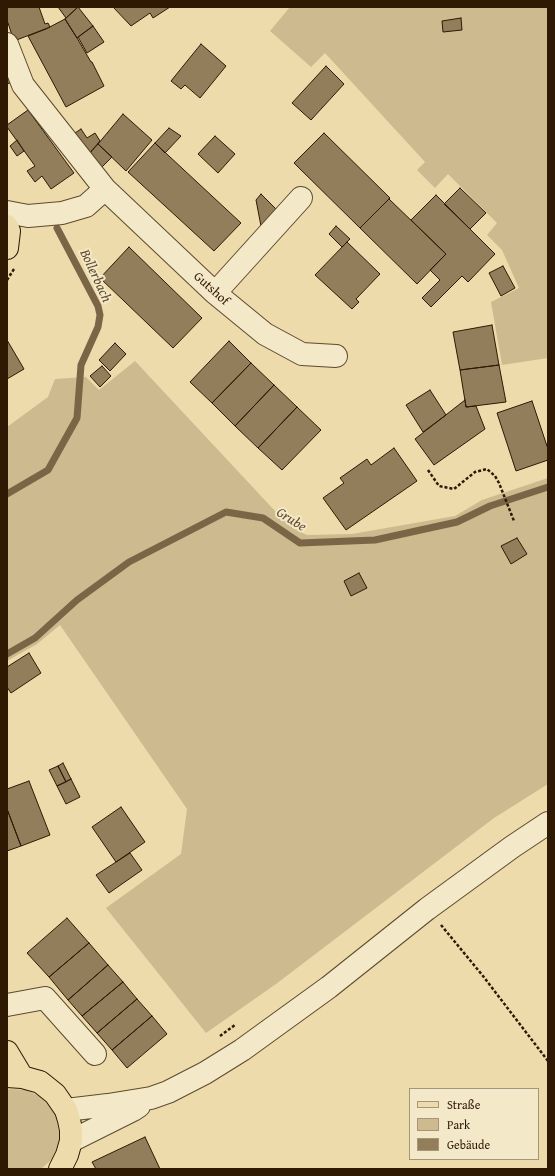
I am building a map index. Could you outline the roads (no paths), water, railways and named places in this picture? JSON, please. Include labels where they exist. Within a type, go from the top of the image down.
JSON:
[{"type":"main road","points":[[7,226],[9,231],[7,248]]},
{"type":"main road","points":[[7,1052],[14,1076],[40,1082],[55,1094],[66,1110],[71,1130],[71,1141],[67,1156],[60,1169]]},
{"type":"street","name":"Gutshof","points":[[7,44],[23,85],[105,189],[215,293],[265,334],[302,354],[336,356]]},
{"type":"street","points":[[7,212],[28,216],[62,213],[86,206],[105,189]]},
{"type":"street","points":[[215,293],[301,198]]},
{"type":"street","points":[[66,1110],[151,1098],[168,1092],[205,1073],[242,1050],[329,987],[427,909],[512,847],[548,823]]},
{"type":"street","points":[[7,1005],[45,998],[95,1054]]},
{"type":"street","points":[[71,1141],[133,1110],[151,1098]]},
{"type":"waterway","name":"Bollerbach","points":[[7,494],[48,470],[77,418],[81,365],[98,327],[100,315],[98,306],[57,228]]},
{"type":"waterway","name":"Grube","points":[[7,654],[35,638],[77,600],[129,562],[226,512],[263,518],[300,543],[375,540],[457,522],[490,506],[548,487]]}]
